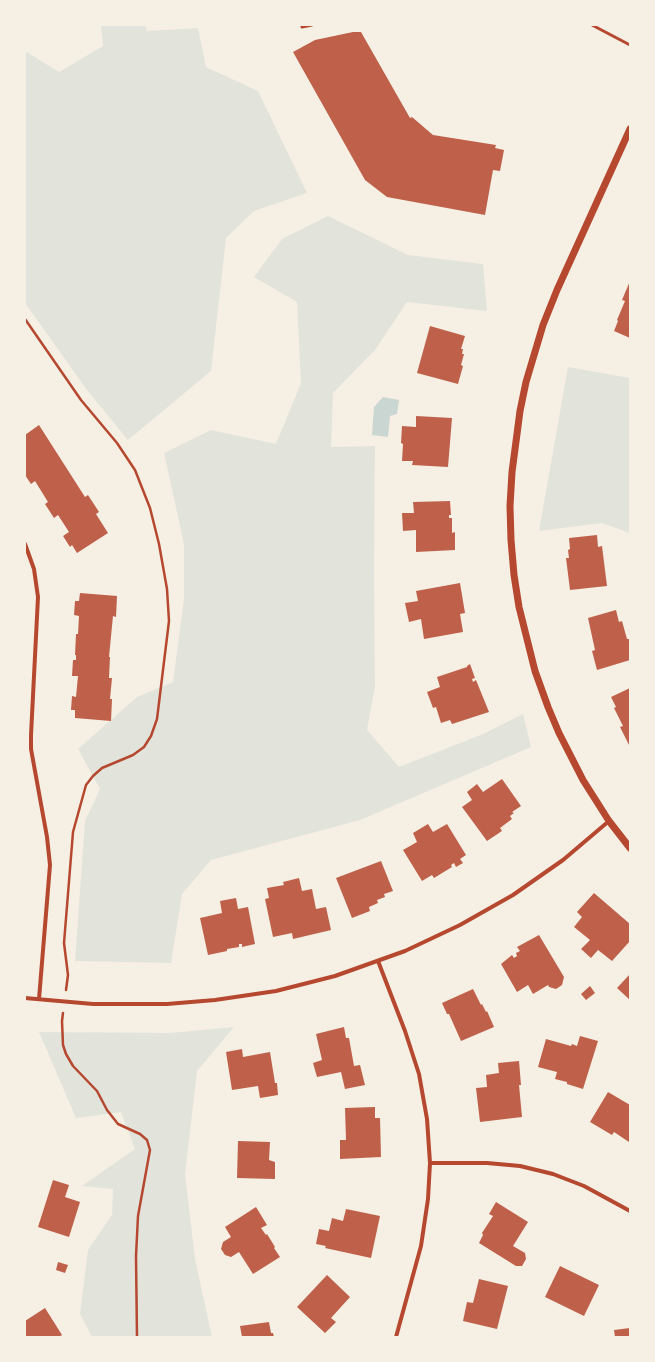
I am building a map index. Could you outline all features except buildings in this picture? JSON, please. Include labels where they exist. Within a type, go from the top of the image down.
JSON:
[{"type":"street","points":[[630,129],[557,290],[543,325],[526,382],[520,411],[515,440],[511,500],[511,540],[514,575],[519,607],[535,671],[558,733],[583,780],[609,821],[630,848]]},
{"type":"street","points":[[25,544],[34,569],[38,597],[31,749],[47,837],[50,865],[39,999]]},
{"type":"street","points":[[25,998],[93,1004],[167,1004],[216,1000],[276,991],[335,976],[405,952],[460,925],[513,895],[563,860],[609,821]]},
{"type":"street","points":[[378,961],[405,1031],[419,1074],[427,1119],[430,1163],[428,1199],[421,1246],[396,1337]]},
{"type":"street","points":[[430,1163],[487,1163],[520,1166],[546,1172],[584,1186],[630,1211]]},
{"type":"lane","points":[[302,25],[302,27],[312,25]]},
{"type":"lane","points":[[592,25],[630,45]]},
{"type":"path","points":[[25,319],[81,400],[117,443],[135,470],[150,508],[160,544],[167,595],[169,621],[156,719],[151,736],[144,747],[133,755],[102,768],[86,785],[73,832],[64,943],[68,975],[62,1021],[63,1045],[66,1054],[73,1066],[97,1091],[106,1110],[118,1124],[140,1134],[147,1140],[150,1150],[138,1216],[136,1256],[138,1337]]},
{"type":"shaded area","points":[[101,25],[145,25],[147,31],[198,28],[206,67],[258,91],[307,193],[254,211],[226,238],[211,371],[128,440],[87,390],[25,303],[25,51],[59,72],[103,46]]},
{"type":"shaded area","points":[[328,216],[408,255],[483,264],[487,311],[407,302],[375,350],[333,393],[331,447],[375,446],[375,686],[367,730],[399,767],[483,734],[523,714],[531,747],[360,820],[211,860],[182,894],[171,963],[75,961],[85,821],[100,789],[78,749],[137,697],[173,682],[184,599],[184,544],[164,453],[211,430],[276,444],[301,383],[297,302],[254,277],[282,239]]},
{"type":"shaded area","points":[[568,367],[630,378],[630,533],[602,523],[539,531]]},
{"type":"shaded area","points":[[383,397],[399,400],[397,414],[390,416],[388,437],[372,435],[374,407]]},
{"type":"shaded area","points":[[234,1027],[197,1071],[185,1174],[195,1259],[212,1337],[92,1337],[80,1314],[88,1250],[112,1215],[113,1189],[82,1186],[135,1149],[121,1112],[76,1118],[39,1032],[170,1033]]}]
